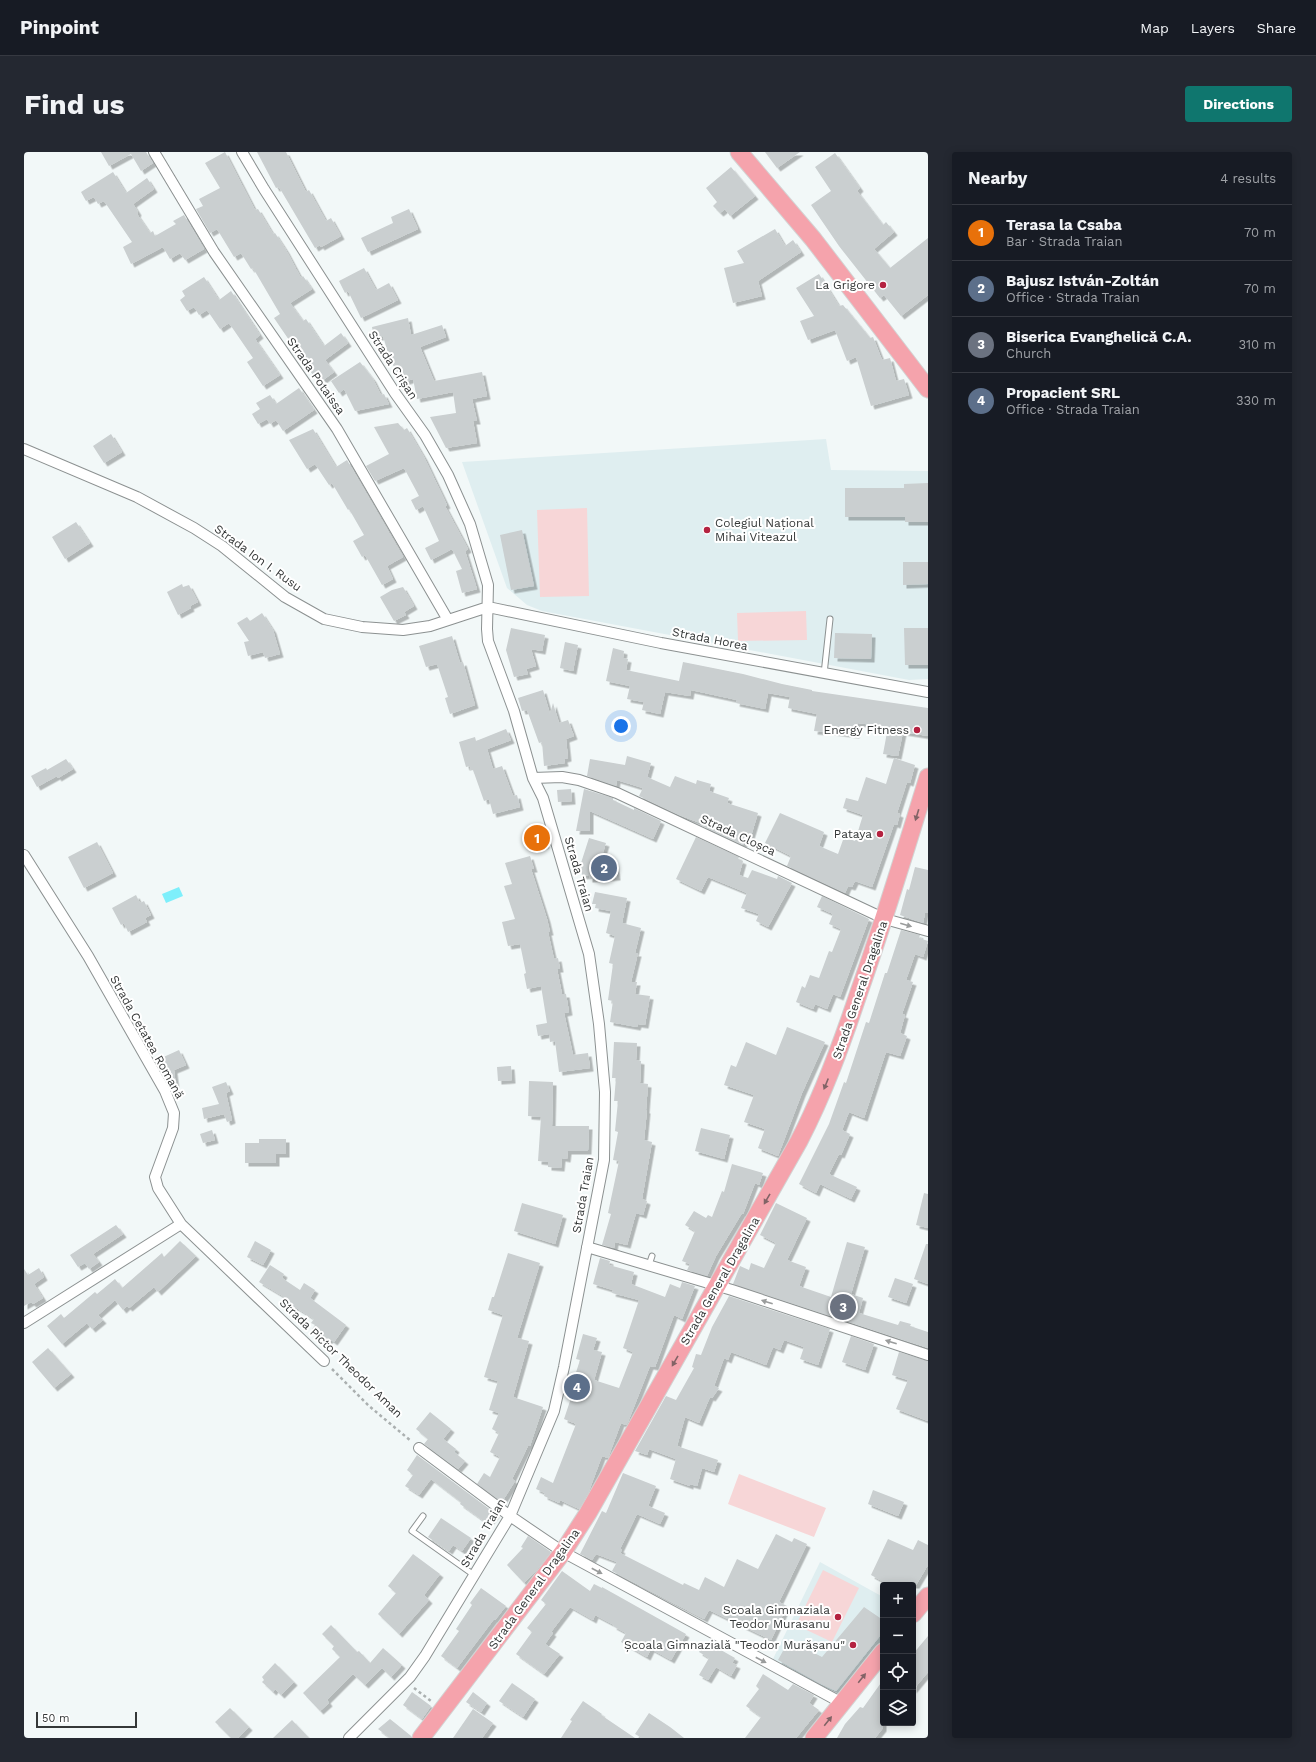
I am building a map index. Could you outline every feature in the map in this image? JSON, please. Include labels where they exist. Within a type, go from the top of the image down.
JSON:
[{"type":"main road","points":[[739,152],[813,239],[928,389]]},
{"type":"main road","name":"Strada General Dragalina","points":[[421,1738],[563,1552],[588,1513],[778,1180],[817,1107],[834,1066],[885,919],[928,777]]},
{"type":"main road","points":[[916,1610],[928,1596]]},
{"type":"main road","points":[[814,1738],[881,1654]]},
{"type":"street","name":"Strada Potaissa","points":[[154,152],[214,252],[337,429],[448,620]]},
{"type":"street","name":"Strada Crișan","points":[[242,152],[264,189],[391,386],[425,435],[448,475],[470,524],[482,560],[488,585],[488,607]]},
{"type":"street","name":"Strada Ion I. Rusu","points":[[24,449],[137,497],[194,528],[222,546],[285,597],[324,619],[362,627],[403,630],[430,626],[488,607]]},
{"type":"street","name":"Strada Horea","points":[[488,607],[661,643],[928,692]]},
{"type":"street","name":"Strada Traian","points":[[349,1738],[410,1677],[425,1656],[510,1516],[554,1411],[604,1160],[605,1092],[599,1024],[589,954],[544,798],[534,778],[514,710],[488,641],[486,629],[488,607]]},
{"type":"street","name":"Strada Cloșca","points":[[534,778],[562,777],[579,780],[616,793],[885,919],[928,931]]},
{"type":"street","name":"Strada Cetatea Romană","points":[[24,855],[88,956],[165,1091],[174,1114],[173,1128],[155,1177],[158,1188],[181,1224]]},
{"type":"street","points":[[24,1323],[181,1224]]},
{"type":"street","name":"Strada Pictor Theodor Aman","points":[[181,1224],[324,1361]]},
{"type":"street","points":[[587,1247],[650,1261],[718,1286],[928,1354]]},
{"type":"street","points":[[419,1448],[510,1516],[563,1552],[842,1704]]},
{"type":"lane","points":[[824,674],[830,619]]},
{"type":"lane","points":[[423,1516],[412,1531],[474,1575]]},
{"type":"path","name":"Strada Pictor Theodor Aman","points":[[324,1361],[369,1406],[419,1448]]},
{"type":"path","points":[[414,1688],[435,1703]]},
{"type":"shaded area","name":"Colegiul Național Mihai Viteazul","points":[[826,439],[831,470],[928,471],[928,679],[909,680],[542,611],[527,605],[507,588],[462,462]]},
{"type":"shaded area","points":[[587,508],[589,596],[540,597],[537,510]]},
{"type":"shaded area","points":[[806,611],[807,640],[738,641],[737,613]]},
{"type":"shaded area","points":[[739,1474],[826,1508],[814,1537],[728,1504]]},
{"type":"shaded area","name":"Scoala Gimnaziala Teodor Murasanu","points":[[820,1562],[880,1595],[880,1642],[839,1694],[772,1661]]},
{"type":"shaded area","points":[[823,1570],[859,1588],[832,1642],[796,1625]]},
{"type":"water","points":[[179,887],[183,896],[166,903],[162,894]]},
{"type":"building","points":[[101,152],[146,152],[153,163],[141,171],[131,154],[109,166]]},
{"type":"building","points":[[225,152],[255,210],[258,209],[273,234],[275,233],[286,250],[301,278],[303,276],[312,289],[290,303],[303,321],[306,319],[324,346],[341,333],[348,343],[325,360],[334,372],[323,380],[319,375],[315,378],[274,318],[280,314],[253,268],[251,269],[241,253],[234,257],[217,229],[210,233],[196,209],[203,206],[199,199],[220,188],[205,163]]},
{"type":"building","points":[[257,152],[286,152],[306,192],[309,190],[326,221],[331,218],[341,236],[321,247],[320,245],[315,248],[279,187],[276,188]]},
{"type":"building","points":[[765,152],[800,152],[777,168]]},
{"type":"building","points":[[835,153],[860,188],[857,191],[883,225],[886,222],[894,232],[874,249],[890,268],[928,238],[928,295],[901,316],[884,295],[880,298],[839,246],[811,205],[831,191],[815,167]]},
{"type":"building","points":[[731,167],[755,196],[730,216],[725,209],[720,213],[713,206],[717,202],[706,188]]},
{"type":"building","points":[[113,172],[126,193],[147,178],[154,189],[133,204],[138,212],[137,214],[150,233],[153,231],[155,236],[176,224],[173,221],[184,215],[204,249],[185,260],[180,253],[170,259],[163,247],[131,264],[123,247],[132,242],[104,201],[98,204],[94,197],[86,201],[81,192]]},
{"type":"building","points":[[409,209],[418,229],[368,252],[361,238],[393,223],[391,217]]},
{"type":"building","points":[[775,229],[785,246],[793,240],[801,252],[758,281],[762,296],[733,303],[724,268],[744,263],[737,251]]},
{"type":"building","points":[[364,268],[376,290],[389,283],[398,300],[361,318],[348,291],[345,293],[339,281]]},
{"type":"building","points":[[819,274],[839,306],[843,305],[870,338],[873,337],[882,360],[890,358],[896,381],[904,379],[909,395],[871,406],[856,357],[847,361],[835,330],[808,340],[800,321],[814,316],[796,288]]},
{"type":"building","points":[[204,277],[219,300],[231,291],[260,335],[255,339],[280,375],[263,386],[247,362],[253,358],[229,323],[220,329],[207,310],[199,315],[194,307],[187,311],[180,300],[185,296],[182,291]]},
{"type":"building","points":[[408,318],[411,335],[442,325],[446,337],[420,347],[434,381],[482,372],[487,396],[472,399],[477,421],[473,421],[477,443],[446,448],[430,417],[456,413],[453,392],[417,399],[413,379],[403,382],[390,360],[383,336],[374,338],[372,327]]},
{"type":"building","points":[[360,362],[373,379],[381,395],[384,394],[389,404],[355,411],[344,389],[339,393],[331,381]]},
{"type":"building","points":[[299,388],[314,410],[283,431],[276,420],[270,424],[267,419],[258,424],[252,414],[260,409],[256,403],[270,395],[276,404]]},
{"type":"building","points":[[398,423],[404,430],[407,428],[424,457],[447,505],[445,506],[468,549],[465,551],[477,589],[462,593],[456,571],[462,569],[452,549],[431,560],[425,548],[439,541],[423,506],[416,510],[411,500],[419,496],[404,468],[375,481],[366,466],[389,454],[374,427]]},
{"type":"building","points":[[313,429],[336,467],[347,460],[403,557],[387,566],[393,579],[382,585],[365,555],[362,557],[353,541],[364,535],[349,509],[348,510],[332,483],[329,485],[315,464],[307,469],[289,440]]},
{"type":"building","points":[[111,434],[122,452],[104,463],[93,446]]},
{"type":"building","points":[[928,483],[928,522],[905,522],[905,517],[845,517],[845,488],[904,488],[904,484]]},
{"type":"building","points":[[76,522],[90,543],[65,559],[52,537]]},
{"type":"building","points":[[522,530],[534,586],[511,590],[500,535]]},
{"type":"building","points":[[903,562],[928,562],[928,584],[903,585]]},
{"type":"building","points":[[182,584],[183,587],[189,585],[198,602],[190,606],[191,608],[178,615],[167,592]]},
{"type":"building","points":[[403,587],[414,606],[404,612],[406,615],[394,621],[380,597],[392,590]]},
{"type":"building","points":[[262,613],[273,630],[280,654],[265,658],[263,652],[248,656],[244,642],[249,641],[237,623],[247,617],[250,621]]},
{"type":"building","points":[[511,628],[545,635],[542,651],[531,649],[536,666],[526,669],[528,674],[514,677],[506,650]]},
{"type":"building","points":[[904,628],[928,628],[928,665],[905,665]]},
{"type":"building","points":[[835,633],[872,634],[871,659],[834,658]]},
{"type":"building","points":[[452,636],[460,663],[463,662],[475,705],[450,714],[445,698],[448,697],[437,664],[426,667],[419,646]]},
{"type":"building","points":[[565,642],[578,645],[573,671],[560,668]]},
{"type":"building","points":[[613,648],[624,651],[623,658],[628,659],[626,670],[679,681],[683,662],[743,674],[812,691],[928,708],[928,736],[903,732],[898,756],[883,754],[888,727],[858,723],[856,735],[814,731],[817,714],[788,708],[790,697],[768,693],[765,709],[736,703],[737,700],[691,690],[690,696],[665,692],[660,714],[642,710],[644,702],[627,699],[630,686],[606,681]]},
{"type":"building","points":[[543,690],[550,714],[553,703],[559,723],[568,720],[574,736],[566,739],[568,758],[564,759],[565,763],[544,766],[542,742],[539,743],[527,710],[522,711],[518,698]]},
{"type":"building","points":[[506,729],[511,740],[487,749],[493,769],[502,766],[513,796],[517,795],[520,807],[493,814],[489,799],[484,801],[473,770],[471,770],[470,766],[466,767],[459,742],[475,737],[476,741]]},
{"type":"building","points":[[627,756],[651,763],[647,777],[670,787],[675,776],[696,784],[697,780],[711,784],[709,791],[729,798],[727,803],[758,813],[751,836],[746,834],[743,845],[702,826],[703,824],[679,815],[639,796],[643,788],[617,780],[616,786],[587,776],[590,759],[625,765]]},
{"type":"building","points":[[894,758],[915,765],[910,783],[907,782],[897,813],[900,814],[897,825],[894,824],[872,887],[855,881],[852,887],[848,886],[845,893],[787,866],[791,856],[765,843],[780,813],[824,832],[819,846],[838,854],[844,837],[855,841],[863,815],[843,808],[846,798],[858,801],[866,777],[886,784]]},
{"type":"building","points":[[66,759],[73,769],[58,778],[57,776],[37,787],[31,776],[46,768],[47,770]]},
{"type":"building","points":[[571,789],[572,801],[558,802],[557,790]]},
{"type":"building","points":[[584,789],[613,798],[613,800],[661,821],[653,839],[590,811],[590,831],[576,831]]},
{"type":"building","points":[[540,828],[546,845],[534,849],[528,831]]},
{"type":"building","points":[[696,837],[739,857],[738,859],[743,861],[739,875],[748,878],[752,870],[777,879],[778,876],[792,883],[768,927],[756,921],[759,914],[741,908],[747,893],[708,877],[701,891],[676,879]]},
{"type":"building","points":[[589,838],[606,843],[600,862],[615,861],[617,877],[589,879],[589,875],[582,876],[581,863]]},
{"type":"building","points":[[97,842],[113,873],[84,888],[68,857]]},
{"type":"building","points":[[530,856],[534,869],[531,869],[547,919],[550,932],[548,932],[554,959],[558,958],[560,969],[557,969],[562,994],[566,994],[569,1012],[564,1013],[573,1055],[588,1053],[590,1068],[559,1072],[555,1041],[550,1042],[549,1034],[538,1036],[536,1025],[547,1023],[541,986],[527,989],[524,974],[526,973],[520,944],[508,946],[502,922],[515,919],[504,886],[512,884],[505,863]]},
{"type":"building","points":[[915,867],[928,870],[928,913],[925,913],[923,923],[900,915]]},
{"type":"building","points":[[595,892],[627,898],[622,923],[641,928],[635,953],[638,953],[631,982],[637,982],[635,994],[650,996],[645,1025],[638,1024],[637,1027],[610,1022],[613,1001],[608,1000],[613,964],[609,963],[615,936],[606,933],[611,911],[595,908],[596,904],[592,904]]},
{"type":"building","points":[[136,895],[140,903],[144,901],[151,915],[145,918],[147,922],[128,932],[124,923],[121,925],[112,908]]},
{"type":"building","points":[[822,896],[869,919],[840,997],[833,994],[827,1009],[815,1004],[813,1009],[796,1002],[802,986],[805,988],[810,975],[819,978],[829,951],[832,952],[841,929],[829,924],[833,914],[817,907]]},
{"type":"building","points":[[901,930],[920,935],[919,938],[928,941],[923,957],[915,954],[906,980],[913,982],[902,1014],[905,1015],[900,1033],[907,1036],[900,1056],[886,1052],[864,1118],[849,1112],[842,1130],[850,1134],[841,1155],[839,1154],[829,1174],[857,1187],[851,1199],[820,1184],[816,1193],[799,1184],[829,1124],[844,1082],[846,1083],[866,1022],[869,1023]]},
{"type":"building","points":[[787,1027],[825,1042],[802,1093],[778,1156],[758,1148],[765,1129],[744,1122],[754,1095],[724,1085],[731,1065],[736,1067],[746,1042],[776,1055]]},
{"type":"building","points":[[614,1042],[637,1043],[636,1060],[641,1061],[640,1083],[648,1084],[644,1140],[652,1142],[642,1199],[647,1201],[643,1215],[636,1213],[627,1245],[615,1242],[614,1248],[602,1245],[611,1214],[608,1213],[619,1161],[613,1160],[618,1132],[615,1131],[618,1101],[614,1101],[616,1078],[612,1078]]},
{"type":"building","points":[[179,1050],[186,1065],[174,1070],[176,1086],[170,1087],[157,1060]]},
{"type":"building","points":[[511,1066],[512,1080],[498,1081],[497,1067]]},
{"type":"building","points":[[529,1081],[553,1082],[552,1126],[589,1126],[588,1151],[568,1151],[567,1159],[562,1158],[561,1168],[548,1167],[548,1162],[538,1161],[541,1117],[528,1116]]},
{"type":"building","points":[[226,1082],[230,1091],[226,1093],[232,1120],[227,1122],[224,1114],[204,1119],[202,1108],[219,1104],[212,1087]]},
{"type":"building","points":[[701,1128],[730,1135],[724,1159],[695,1151]]},
{"type":"building","points":[[212,1130],[215,1140],[203,1143],[200,1134]]},
{"type":"building","points":[[259,1139],[286,1139],[286,1154],[276,1154],[276,1163],[245,1163],[245,1143],[259,1143]]},
{"type":"building","points":[[732,1164],[763,1173],[759,1185],[755,1183],[743,1214],[742,1213],[716,1256],[707,1276],[687,1270],[690,1264],[682,1261],[695,1231],[685,1225],[694,1211],[706,1218],[708,1215],[712,1217],[722,1191],[724,1192]]},
{"type":"building","points":[[924,1193],[928,1194],[928,1228],[916,1225]]},
{"type":"building","points":[[522,1203],[563,1215],[555,1244],[514,1231]]},
{"type":"building","points":[[776,1203],[807,1218],[787,1260],[806,1267],[799,1286],[831,1297],[847,1242],[865,1247],[851,1294],[863,1298],[859,1313],[898,1325],[900,1321],[911,1324],[910,1326],[928,1332],[928,1348],[733,1284],[740,1266],[749,1270],[751,1263],[764,1268],[776,1243],[760,1235]]},
{"type":"building","points":[[116,1225],[123,1234],[93,1254],[99,1262],[89,1269],[85,1263],[78,1267],[70,1255]]},
{"type":"building","points":[[180,1241],[196,1256],[158,1292],[154,1287],[129,1308],[127,1306],[123,1310],[115,1300],[98,1315],[103,1320],[92,1329],[87,1323],[62,1344],[47,1326],[61,1314],[64,1318],[95,1292],[97,1294],[115,1279],[122,1288],[162,1253],[164,1257]]},
{"type":"building","points":[[255,1241],[271,1250],[263,1265],[247,1257]]},
{"type":"building","points":[[926,1244],[928,1244],[928,1284],[914,1279]]},
{"type":"building","points":[[508,1253],[540,1263],[517,1338],[529,1341],[513,1397],[543,1407],[530,1446],[528,1446],[512,1479],[515,1481],[502,1502],[477,1484],[484,1473],[490,1477],[500,1457],[490,1452],[499,1433],[492,1429],[499,1413],[489,1410],[498,1381],[484,1377],[503,1315],[488,1310],[492,1297],[494,1297]]},
{"type":"building","points":[[600,1258],[610,1261],[609,1265],[634,1272],[631,1284],[665,1297],[670,1284],[680,1288],[682,1282],[695,1286],[682,1319],[674,1315],[655,1367],[650,1366],[628,1422],[626,1425],[621,1423],[608,1458],[602,1456],[589,1491],[579,1509],[560,1500],[559,1503],[544,1496],[545,1493],[536,1489],[541,1477],[553,1483],[576,1424],[564,1419],[573,1392],[570,1391],[580,1360],[576,1359],[583,1334],[597,1338],[593,1350],[602,1352],[594,1380],[619,1388],[633,1352],[623,1348],[639,1300],[612,1293],[613,1290],[593,1284]]},
{"type":"building","points":[[270,1265],[284,1274],[282,1278],[300,1290],[304,1283],[315,1290],[310,1298],[346,1325],[334,1342],[330,1339],[328,1341],[312,1329],[315,1325],[311,1323],[314,1319],[295,1307],[293,1311],[282,1304],[286,1298],[259,1282]]},
{"type":"building","points":[[39,1268],[44,1277],[34,1284],[43,1298],[33,1304],[31,1302],[24,1306],[24,1269],[28,1275]]},
{"type":"building","points":[[895,1278],[913,1284],[906,1303],[888,1297]]},
{"type":"building","points":[[729,1296],[830,1329],[818,1365],[800,1359],[804,1347],[784,1340],[780,1350],[773,1347],[766,1365],[731,1352],[728,1360],[724,1358],[714,1386],[719,1388],[712,1398],[710,1397],[699,1423],[685,1417],[677,1446],[718,1460],[714,1472],[702,1468],[697,1486],[690,1484],[690,1486],[670,1479],[676,1459],[649,1449],[647,1455],[635,1451],[666,1396],[676,1400],[694,1368],[692,1367],[696,1354],[701,1355],[712,1327]]},
{"type":"building","points":[[851,1336],[874,1344],[865,1370],[842,1362]]},
{"type":"building","points":[[48,1348],[71,1374],[54,1388],[32,1362]]},
{"type":"building","points":[[899,1352],[928,1361],[928,1421],[896,1409],[908,1380],[892,1375]]},
{"type":"building","points":[[430,1412],[451,1429],[443,1439],[456,1449],[454,1452],[465,1461],[458,1469],[424,1444],[428,1439],[416,1429]]},
{"type":"building","points":[[417,1455],[496,1514],[488,1524],[460,1504],[461,1502],[431,1479],[419,1495],[405,1486],[413,1475],[407,1470]]},
{"type":"building","points":[[623,1473],[656,1486],[648,1506],[665,1513],[660,1524],[637,1514],[620,1549],[622,1550],[620,1553],[683,1585],[684,1583],[699,1590],[705,1577],[724,1587],[737,1559],[758,1569],[776,1534],[792,1542],[794,1538],[807,1544],[779,1602],[787,1606],[771,1640],[709,1610],[704,1619],[612,1571],[617,1562],[596,1554],[592,1560],[580,1554],[602,1511],[606,1513]]},
{"type":"building","points":[[873,1490],[904,1502],[898,1516],[868,1504]]},
{"type":"building","points":[[441,1518],[471,1538],[462,1551],[453,1545],[449,1551],[428,1537]]},
{"type":"building","points":[[528,1536],[551,1552],[524,1583],[507,1565],[523,1548],[521,1547]]},
{"type":"building","points":[[888,1539],[913,1550],[918,1540],[928,1545],[928,1565],[916,1585],[916,1582],[884,1582],[871,1575]]},
{"type":"building","points":[[413,1554],[440,1574],[424,1595],[429,1600],[399,1634],[378,1614],[396,1593],[388,1586]]},
{"type":"building","points":[[562,1571],[590,1591],[594,1584],[602,1587],[686,1634],[671,1660],[651,1649],[647,1657],[621,1642],[626,1633],[613,1626],[614,1625],[595,1615],[593,1620],[570,1607],[551,1632],[553,1633],[545,1644],[560,1654],[544,1674],[516,1654],[532,1632],[527,1628],[546,1604],[541,1600]]},
{"type":"building","points":[[481,1588],[506,1606],[495,1620],[494,1619],[457,1668],[441,1656],[459,1631],[456,1629],[472,1605],[470,1603]]},
{"type":"building","name":"Școala Gimnazială \"Teodor Murășanu\"","points":[[864,1607],[880,1618],[880,1636],[836,1691],[778,1660],[789,1640],[822,1657]]},
{"type":"building","points":[[331,1625],[370,1663],[383,1648],[402,1665],[391,1677],[382,1668],[365,1685],[353,1674],[327,1700],[329,1703],[320,1711],[303,1693],[340,1657],[332,1649],[334,1646],[322,1634]]},
{"type":"building","points":[[928,1636],[928,1672],[916,1686],[916,1654],[916,1650]]},
{"type":"building","points":[[705,1641],[735,1658],[732,1663],[737,1665],[731,1676],[716,1667],[708,1680],[699,1675],[709,1658],[699,1652]]},
{"type":"building","points":[[275,1663],[294,1682],[281,1695],[275,1689],[273,1692],[262,1682],[264,1680],[262,1677]]},
{"type":"building","points":[[763,1674],[788,1690],[793,1684],[814,1695],[809,1703],[819,1710],[796,1738],[745,1738],[761,1717],[746,1706],[759,1689],[756,1686]]},
{"type":"building","points":[[512,1683],[535,1699],[523,1717],[499,1701]]},
{"type":"building","points":[[880,1684],[880,1726],[883,1726],[883,1728],[875,1738],[837,1738],[845,1724],[860,1707],[863,1708]]},
{"type":"building","points":[[412,1692],[431,1706],[422,1719],[403,1705]]},
{"type":"building","points":[[473,1692],[487,1703],[481,1712],[466,1702]]},
{"type":"building","points":[[583,1701],[635,1738],[561,1738],[572,1721],[570,1720]]},
{"type":"building","points":[[230,1708],[249,1727],[238,1738],[231,1738],[215,1722]]},
{"type":"building","points":[[473,1709],[493,1723],[482,1738],[453,1738]]},
{"type":"building","points":[[649,1713],[684,1738],[642,1738],[635,1734]]},
{"type":"building","points":[[390,1719],[411,1736],[411,1738],[390,1738],[378,1729]]},
{"type":"building","points":[[292,1720],[309,1738],[273,1738]]},
{"type":"place","name":"La Grigore","points":[[883,285]]},
{"type":"place","name":"Colegiul Național Mihai Viteazul","points":[[707,530]]},
{"type":"place","name":"Energy Fitness","points":[[917,730]]},
{"type":"place","name":"Pataya","points":[[880,834]]},
{"type":"place","name":"Terasa la Csaba","points":[[537,838]]},
{"type":"place","name":"Bajusz István-Zoltán","points":[[604,868]]},
{"type":"place","name":"Biserica Evanghelică C.A.","points":[[843,1307]]},
{"type":"place","name":"Propacient SRL","points":[[577,1387]]},
{"type":"place","name":"Scoala Gimnaziala Teodor Murasanu","points":[[838,1617]]},
{"type":"place","name":"Școala Gimnazială \"Teodor Murășanu\"","points":[[853,1645]]}]
